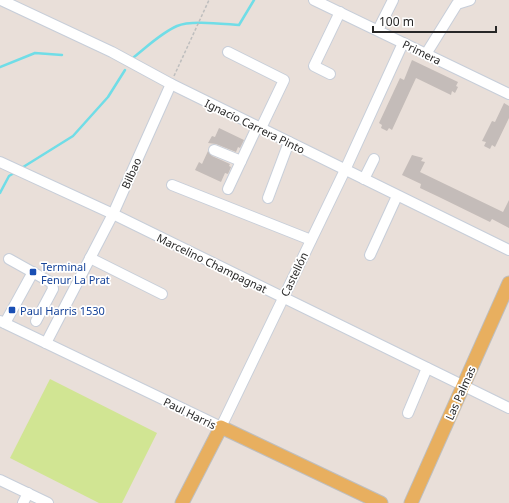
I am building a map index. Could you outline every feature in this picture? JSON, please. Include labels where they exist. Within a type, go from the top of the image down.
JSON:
[{"type":"main road","name":"Las Palmas","points":[[411,503],[509,282]]},
{"type":"main road","name":"Castellón","points":[[182,503],[221,428]]},
{"type":"main road","name":"Paul Harris","points":[[221,428],[381,503]]},
{"type":"street","name":"Ignacio Carrera Pinto","points":[[1,0],[112,52],[171,84],[259,128],[509,250]]},
{"type":"street","name":"Primera","points":[[314,0],[509,94]]},
{"type":"street","points":[[378,30],[393,0]]},
{"type":"street","points":[[426,54],[457,4],[470,0]]},
{"type":"street","points":[[330,74],[314,66],[340,12]]},
{"type":"street","name":"Castellón","points":[[221,428],[345,170],[403,43]]},
{"type":"street","points":[[228,52],[284,80],[241,161],[228,189]]},
{"type":"street","name":"Bilbao","points":[[46,343],[113,214],[171,84]]},
{"type":"street","points":[[268,198],[289,142]]},
{"type":"street","points":[[214,150],[241,161]]},
{"type":"street","points":[[364,180],[374,159]]},
{"type":"street","name":"Marcelino Champagnat","points":[[0,162],[113,214],[509,408]]},
{"type":"street","points":[[172,185],[311,240]]},
{"type":"street","points":[[370,255],[397,196]]},
{"type":"street","points":[[90,258],[162,294]]},
{"type":"street","points":[[9,259],[52,283],[54,286],[36,321]]},
{"type":"street","points":[[2,322],[33,272]]},
{"type":"street","name":"Paul Harris","points":[[2,322],[221,428]]},
{"type":"street","points":[[408,413],[427,368]]},
{"type":"street","points":[[0,480],[48,503]]},
{"type":"street","points":[[23,503],[28,493]]},
{"type":"path","points":[[171,84],[209,0]]},
{"type":"green space","points":[[50,379],[157,433],[122,503],[99,503],[10,458]]},
{"type":"building","points":[[412,60],[458,82],[456,86],[458,87],[455,93],[452,91],[451,95],[416,78],[392,130],[389,128],[387,131],[381,128],[382,125],[379,123],[400,78],[404,80]]},
{"type":"building","points":[[504,103],[509,106],[509,118],[495,147],[492,145],[490,149],[484,146],[486,142],[482,141],[492,121],[495,122]]},
{"type":"building","points":[[219,128],[244,140],[236,152],[216,144],[208,143],[212,136],[215,137]]},
{"type":"building","points":[[208,151],[212,156],[230,164],[229,166],[231,167],[228,174],[225,173],[221,182],[195,170],[199,162],[202,164]]},
{"type":"building","points":[[412,155],[423,158],[421,161],[425,162],[420,172],[503,212],[509,200],[509,228],[492,219],[490,222],[420,188],[421,184],[402,175]]},
{"type":"waterway","points":[[134,57],[166,32],[183,24],[207,23],[239,25],[254,0]]},
{"type":"waterway","points":[[0,67],[35,53],[62,55]]},
{"type":"waterway","points":[[20,169],[73,136],[108,97],[125,70]]},
{"type":"waterway","points":[[0,193],[9,176],[14,173]]},
{"type":"place","name":"Terminal Fenur La Prat","points":[[33,272]]},
{"type":"place","name":"Paul Harris 1530","points":[[12,310]]}]
